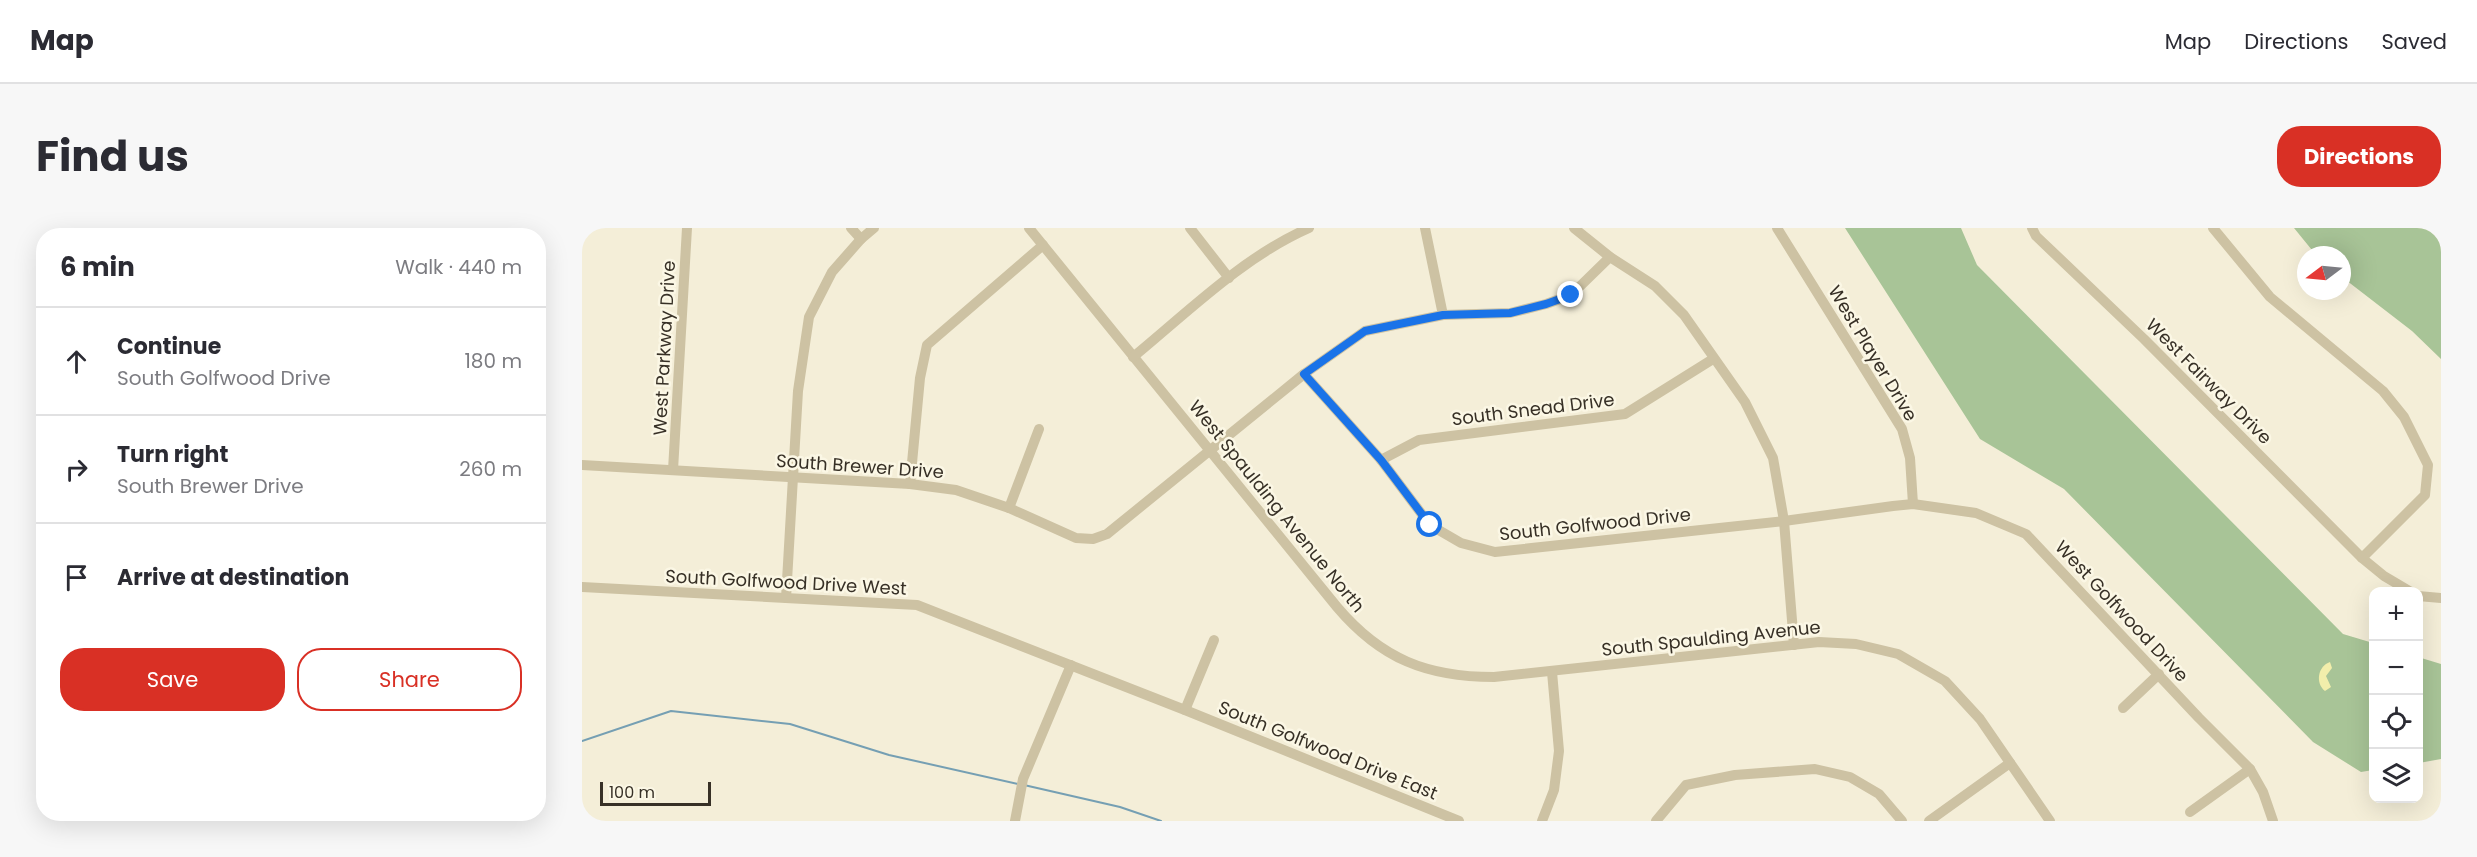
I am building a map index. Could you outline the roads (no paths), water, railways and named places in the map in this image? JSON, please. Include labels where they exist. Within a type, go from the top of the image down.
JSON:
[{"type":"street","name":"West Parkway Drive","points":[[673,470],[687,228]]},
{"type":"street","points":[[851,228],[861,239]]},
{"type":"street","points":[[786,598],[801,364],[809,317],[832,272],[861,239],[874,228]]},
{"type":"street","name":"West Spaulding Avenue North","points":[[1029,228],[1346,617],[1374,643],[1408,663]]},
{"type":"street","points":[[1190,228],[1229,278]]},
{"type":"street","points":[[1133,357],[1229,278],[1278,242],[1309,228]]},
{"type":"street","points":[[1425,228],[1443,315]]},
{"type":"street","points":[[1574,228],[1610,256],[1655,286],[1684,315],[1745,402],[1773,458],[1784,521],[1794,645]]},
{"type":"street","name":"West Player Drive","points":[[1777,228],[1902,429],[1910,458],[1913,504]]},
{"type":"street","name":"West Fairway Drive","points":[[2032,228],[2036,236],[2144,339],[2362,558],[2384,576],[2404,587]]},
{"type":"street","points":[[2213,228],[2270,297],[2383,391],[2404,417],[2427,465],[2425,495],[2362,558]]},
{"type":"street","points":[[910,484],[920,378],[927,345],[1043,245]]},
{"type":"street","name":"South Brewer Drive","points":[[582,465],[910,484],[956,490],[1009,508],[1076,538],[1093,539],[1107,534],[1304,374],[1365,331],[1443,315],[1510,313],[1546,304],[1571,295],[1610,256]]},
{"type":"street","name":"South Snead Drive","points":[[1381,460],[1419,440],[1625,414],[1713,358]]},
{"type":"street","name":"South Golfwood Drive","points":[[1304,374],[1381,460],[1430,525],[1461,543],[1495,552],[1784,521],[1893,506]]},
{"type":"street","points":[[1009,508],[1039,429]]},
{"type":"street","name":"West Golfwood Drive","points":[[1893,506],[1913,504],[1976,513],[2026,534],[2250,769],[2263,792],[2273,821]]},
{"type":"street","name":"South Golfwood Drive West","points":[[582,587],[917,605],[1185,710]]},
{"type":"street","points":[[2423,596],[2441,598]]},
{"type":"street","points":[[1185,710],[1214,640]]},
{"type":"street","name":"South Spaulding Avenue","points":[[1408,663],[1441,674],[1475,677],[1552,672],[1819,642],[1856,644],[1898,654],[1945,681],[1980,719],[2050,821]]},
{"type":"street","points":[[1015,821],[1023,779],[1071,665]]},
{"type":"street","points":[[1542,821],[1554,790],[1559,751],[1552,672]]},
{"type":"street","points":[[2124,708],[2159,675]]},
{"type":"street","name":"South Golfwood Drive East","points":[[1185,710],[1459,821]]},
{"type":"street","points":[[1929,821],[2010,762]]},
{"type":"street","points":[[1656,821],[1686,784],[1735,775],[1815,769],[1850,777],[1879,794],[1902,821]]},
{"type":"street","points":[[2190,812],[2250,769]]},
{"type":"waterway","points":[[582,741],[671,711],[790,724],[889,755],[1018,784]]},
{"type":"waterway","points":[[1024,785],[1120,807],[1161,821]]}]
